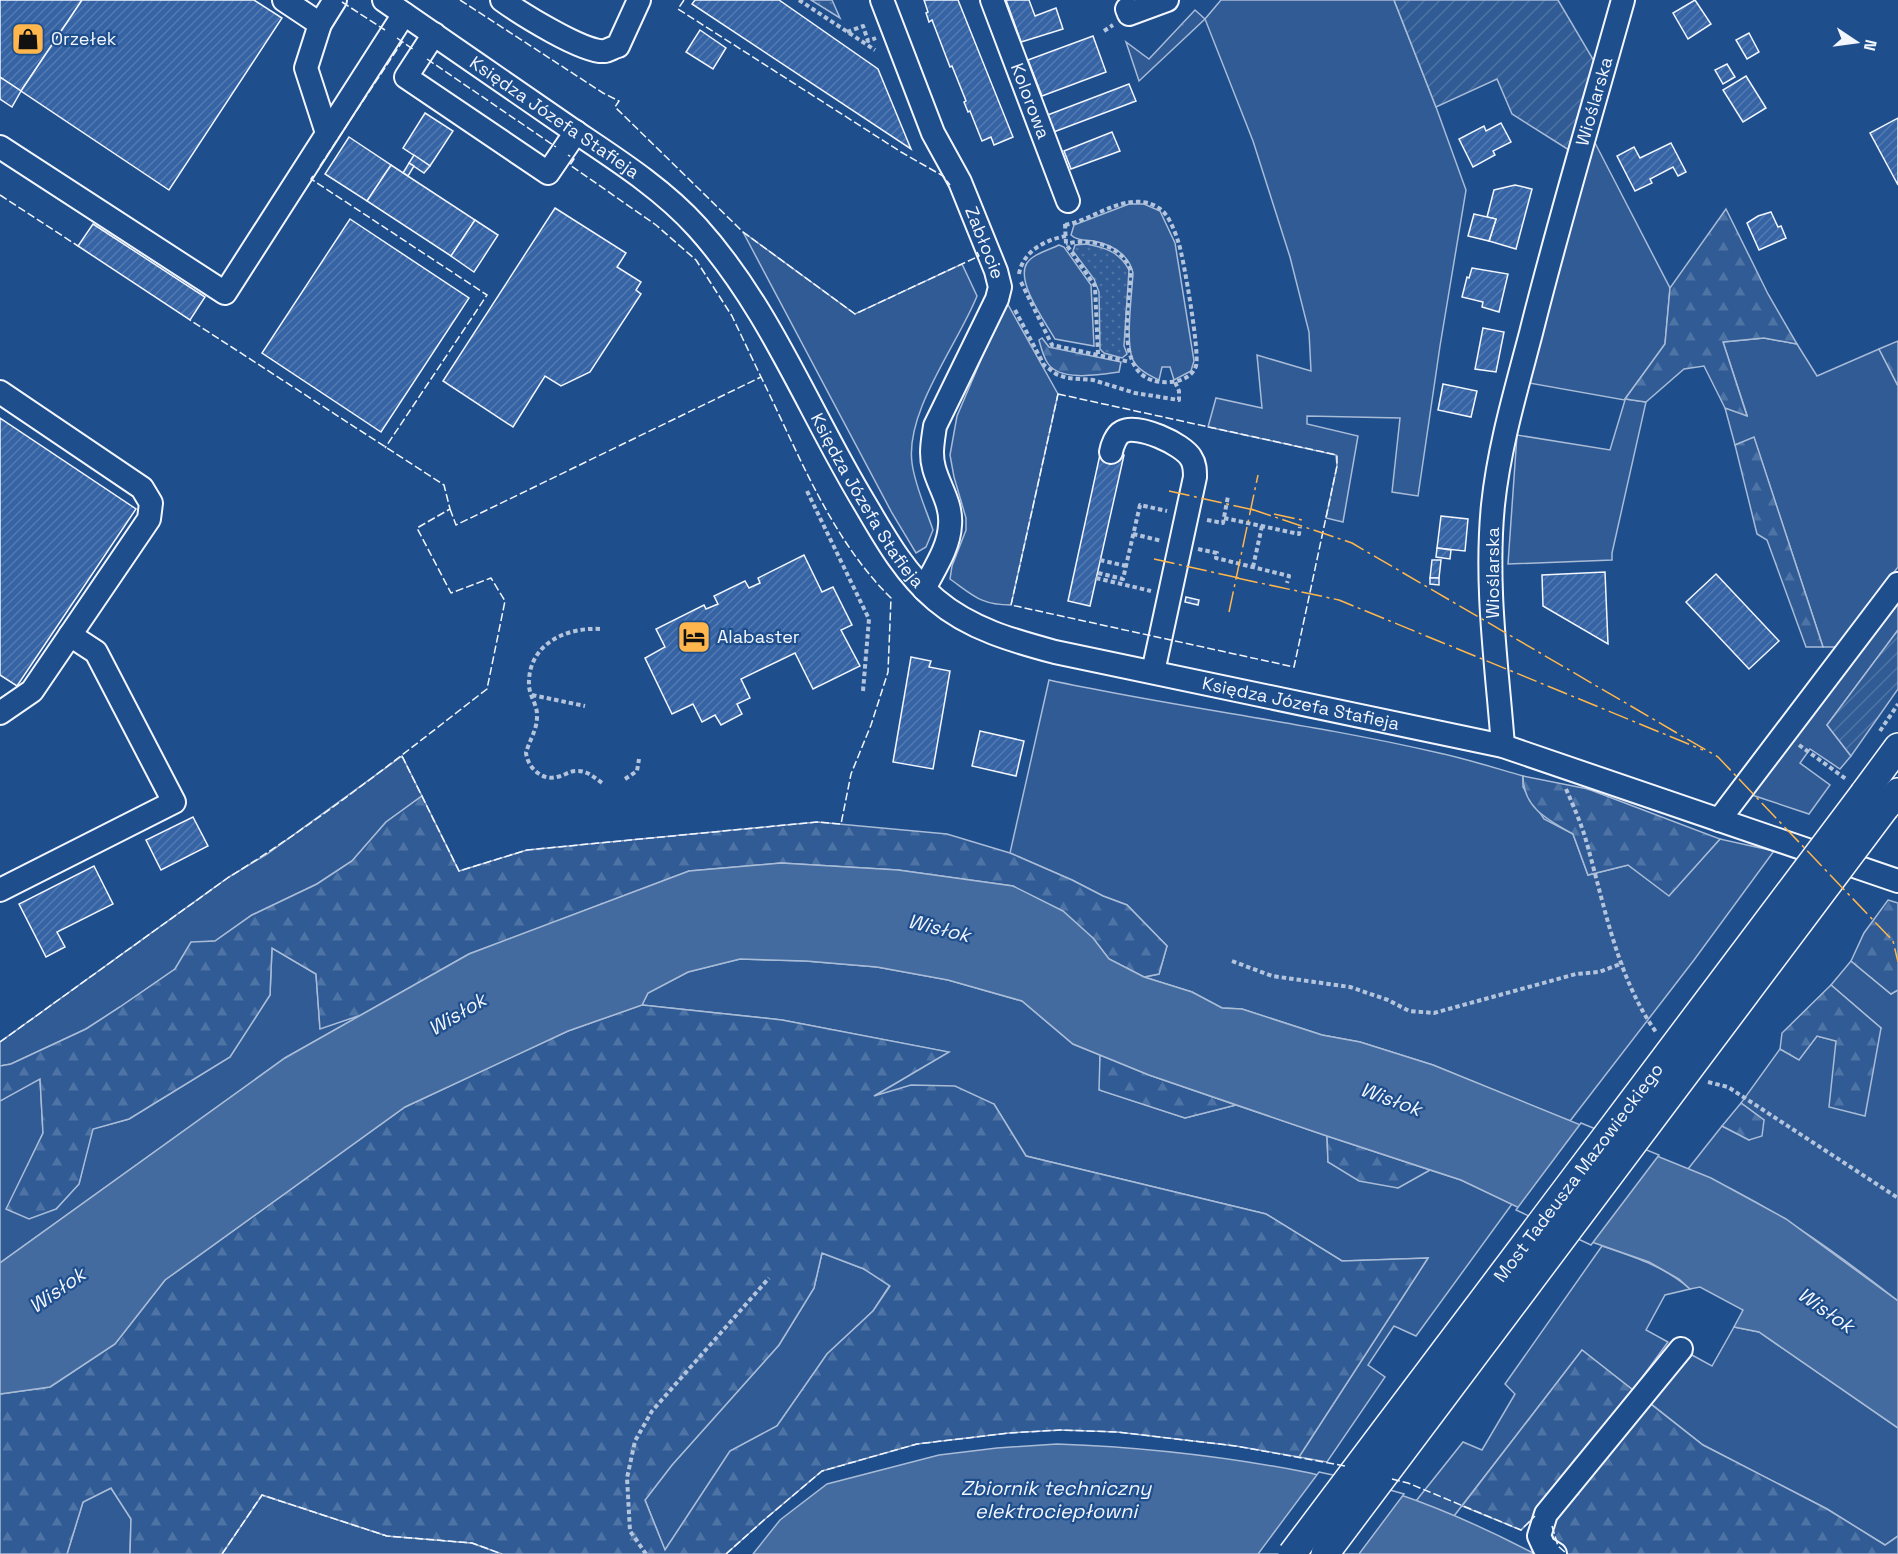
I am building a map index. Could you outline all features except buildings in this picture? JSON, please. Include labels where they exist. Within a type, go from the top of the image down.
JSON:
[{"type":"main road","points":[[1874,793],[1898,747]]},
{"type":"main road","name":"Most Tadeusza Mazowieckiego","points":[[1292,1554],[1874,793]]},
{"type":"main road","name":"Most Tadeusza Mazowieckiego","points":[[1325,1554],[1874,793]]},
{"type":"street","points":[[284,0],[320,24]]},
{"type":"street","points":[[327,133],[306,68],[320,24],[335,0]]},
{"type":"street","name":"Księdza Józefa Stafieja","points":[[384,0],[631,170],[696,225],[723,257],[765,321],[845,471],[893,551],[924,589],[938,602],[988,631],[1021,643],[1503,746]]},
{"type":"street","points":[[509,2],[585,47],[604,51],[618,45],[632,20],[639,0]]},
{"type":"street","name":"Zabłocie","points":[[882,0],[933,133],[960,182],[996,271],[1000,287],[997,299],[935,426],[932,447],[933,466],[948,505],[950,524],[948,539],[924,589]]},
{"type":"street","name":"Kolorowa","points":[[992,0],[1068,201]]},
{"type":"street","points":[[1127,9],[1130,14],[1167,0]]},
{"type":"street","name":"Wioślarska","points":[[1503,746],[1495,660],[1491,569],[1493,507],[1498,464],[1545,276],[1623,0]]},
{"type":"street","points":[[0,147],[225,293],[404,14]]},
{"type":"street","points":[[434,34],[406,77],[548,172],[576,132]]},
{"type":"street","points":[[0,392],[142,488],[152,503],[149,519],[32,691],[0,713]]},
{"type":"street","points":[[1110,452],[1118,435],[1123,431],[1131,430],[1155,435],[1176,444],[1193,460],[1195,477],[1153,672]]},
{"type":"street","points":[[1719,820],[1898,584]]},
{"type":"street","points":[[0,890],[174,802],[96,652],[70,635]]},
{"type":"street","points":[[1503,746],[1898,881]]},
{"type":"street","points":[[1555,1554],[1544,1547],[1539,1536],[1546,1514],[1681,1349]]},
{"type":"path","points":[[799,0],[875,50]]},
{"type":"path","points":[[847,32],[862,26],[867,37]]},
{"type":"path","points":[[1068,201],[1062,211],[1066,244],[1095,286],[1098,354]]},
{"type":"path","points":[[1065,225],[1128,202],[1150,203],[1161,208],[1179,244],[1197,358],[1191,374],[1176,382],[1162,382],[1149,378],[1131,362],[1052,345],[1019,278],[1025,258],[1036,248],[1053,239],[1066,236]]},
{"type":"path","points":[[1066,244],[1091,242],[1108,247],[1125,259],[1129,265],[1131,272],[1126,344],[1131,362]]},
{"type":"path","points":[[1000,287],[1044,365],[1056,374],[1067,378],[1093,380],[1135,393],[1179,400],[1176,382]]},
{"type":"path","points":[[807,491],[869,619],[863,691]]},
{"type":"path","points":[[1224,518],[1299,534],[1300,527]]},
{"type":"path","points":[[1253,567],[1262,526]]},
{"type":"path","points":[[1133,534],[1217,553],[1216,558],[1289,576],[1287,583]]},
{"type":"path","points":[[1100,560],[1126,566]]},
{"type":"path","points":[[1096,578],[1170,595]]},
{"type":"path","points":[[600,629],[565,632],[544,645],[531,666],[529,680],[537,716],[536,726],[526,753],[532,768],[543,776],[551,778],[582,771],[602,783]]},
{"type":"path","points":[[531,695],[585,706]]},
{"type":"path","points":[[1811,755],[1874,793]]},
{"type":"path","points":[[625,779],[637,771],[639,759]]},
{"type":"path","points":[[1232,961],[1272,976],[1350,987],[1388,1000],[1409,1011],[1420,1013],[1434,1013],[1576,974],[1599,972],[1623,963]]},
{"type":"path","points":[[646,1554],[630,1531],[627,1478],[635,1441],[652,1411],[769,1278]]},
{"type":"green space","points":[[811,0],[832,0],[840,18]]},
{"type":"green space","points":[[1221,0],[1394,0],[1466,190],[1418,496],[1392,492],[1400,418],[1307,416],[1307,424],[1358,436],[1343,522],[1326,518],[1337,466],[1336,455],[1208,427],[1216,398],[1262,408],[1257,355],[1311,371],[1309,332],[1290,257],[1253,141],[1205,19]]},
{"type":"green space","points":[[1394,0],[1558,0],[1597,66],[1569,150],[1512,114],[1497,79],[1436,107]]},
{"type":"green space","points":[[1195,10],[1205,19],[1139,81],[1126,42],[1149,59]]},
{"type":"green space","points":[[1594,141],[1670,288],[1665,344],[1625,399],[1646,402],[1612,560],[1508,564],[1517,435],[1610,450],[1625,400],[1529,383]]},
{"type":"green space","points":[[1129,204],[1144,204],[1160,211],[1175,243],[1194,361],[1191,371],[1174,380],[1170,367],[1162,367],[1159,380],[1141,369],[1133,360],[1129,331],[1133,273],[1128,261],[1108,245],[1071,235],[1074,225]]},
{"type":"green space","points":[[1726,209],[1768,294],[1797,344],[1764,338],[1723,342],[1747,416],[1725,408],[1704,366],[1684,369],[1646,402],[1625,399],[1665,344],[1670,288]]},
{"type":"green space","points":[[743,232],[855,314],[962,264],[977,296],[924,400],[912,443],[913,472],[933,530],[926,547],[916,553],[892,513]]},
{"type":"green space","points":[[1086,244],[1111,251],[1129,270],[1124,346],[1127,354],[1122,358],[1104,353],[1100,349],[1099,292],[1094,279],[1073,251],[1075,245]]},
{"type":"green space","points":[[1059,245],[1064,247],[1091,285],[1094,346],[1055,339],[1028,291],[1024,271],[1027,263],[1037,255]]},
{"type":"green space","points":[[1006,301],[1058,394],[1011,605],[1001,605],[972,595],[950,579],[952,566],[966,530],[966,518],[950,455],[957,416]]},
{"type":"green space","points":[[1042,338],[1049,347],[1121,362],[1119,372],[1080,376],[1060,372],[1052,368],[1046,360],[1039,340]]},
{"type":"green space","points":[[1764,338],[1797,344],[1817,376],[1879,349],[1898,386],[1898,567],[1837,647],[1823,647],[1754,438],[1735,445],[1725,408],[1747,415],[1723,342]]},
{"type":"green space","points":[[1898,341],[1898,386],[1879,349]]},
{"type":"green space","points":[[1754,437],[1823,647],[1806,647],[1767,540],[1757,534],[1735,445]]},
{"type":"green space","points":[[1898,596],[1898,630],[1827,725],[1851,756],[1840,769],[1810,749],[1800,763],[1830,785],[1809,814],[1752,795],[1767,773]]},
{"type":"green space","points":[[1898,630],[1898,689],[1851,756],[1827,725]]},
{"type":"green space","points":[[1049,680],[1390,742],[1460,758],[1523,776],[1523,787],[1544,819],[1573,834],[1588,875],[1628,865],[1669,895],[1720,839],[1774,851],[1694,960],[1570,1121],[1433,1065],[1360,1042],[1322,1035],[1242,1009],[1222,1008],[1192,992],[1144,977],[1159,974],[1167,946],[1127,905],[1010,853]]},
{"type":"green space","points":[[402,756],[422,796],[386,822],[352,861],[317,884],[252,915],[215,941],[191,943],[175,969],[86,1029],[11,1064],[0,1066],[0,1042]]},
{"type":"green space","points":[[1523,776],[1588,789],[1720,839],[1669,896],[1628,865],[1588,875],[1573,834],[1546,818],[1532,805],[1527,797]]},
{"type":"green space","points":[[422,796],[459,871],[527,850],[817,822],[947,834],[1010,853],[1127,905],[1167,946],[1159,974],[1144,977],[1109,959],[1093,938],[1013,886],[898,870],[781,863],[689,871],[469,954],[361,1015],[320,1029],[316,974],[272,948],[270,995],[230,1057],[129,1119],[93,1129],[79,1184],[56,1209],[29,1219],[6,1209],[43,1133],[40,1079],[0,1101],[0,1066],[11,1064],[86,1029],[120,1007],[175,969],[191,942],[215,941],[252,915],[317,884],[352,861],[386,822]]},
{"type":"green space","points":[[1888,900],[1898,903],[1898,990],[1891,994],[1851,961],[1864,933]]},
{"type":"green space","points":[[272,948],[316,974],[320,1028],[361,1015],[285,1058],[0,1263],[0,1101],[40,1078],[43,1133],[7,1209],[56,1209],[79,1184],[92,1129],[129,1119],[230,1057],[270,995]]},
{"type":"green space","points":[[740,959],[806,961],[877,967],[948,980],[1022,1001],[1073,1044],[1100,1055],[1100,1090],[1185,1118],[1236,1105],[1327,1136],[1328,1162],[1398,1188],[1430,1170],[1461,1180],[1512,1204],[1416,1336],[1394,1326],[1368,1365],[1385,1377],[1327,1462],[1299,1457],[1428,1258],[1342,1261],[1266,1214],[1026,1156],[994,1104],[871,1098],[948,1052],[782,1020],[642,1005],[648,993],[688,972]]},
{"type":"green space","points":[[1851,961],[1891,994],[1898,990],[1898,1301],[1848,1263],[1771,1211],[1716,1181],[1688,1169],[1722,1126],[1749,1140],[1764,1120],[1741,1103],[1780,1049],[1799,1059],[1817,1036],[1836,1041],[1881,1028],[1831,985]]},
{"type":"green space","points":[[1831,985],[1881,1028],[1865,1116],[1829,1107],[1836,1041],[1817,1036],[1799,1060],[1780,1049],[1782,1033]]},
{"type":"green space","points":[[642,1005],[782,1020],[949,1052],[874,1096],[911,1085],[955,1086],[994,1104],[1026,1156],[1266,1214],[1342,1261],[1428,1258],[1299,1457],[1236,1446],[1117,1432],[1061,1430],[1009,1433],[917,1444],[822,1471],[726,1554],[502,1554],[472,1543],[387,1536],[262,1495],[222,1554],[130,1554],[131,1519],[111,1488],[83,1502],[67,1554],[0,1554],[0,1394],[50,1387],[115,1344],[165,1280],[405,1107],[568,1031]],"holes":[[[822,1253],[864,1269],[890,1286],[873,1311],[827,1354],[777,1426],[730,1451],[665,1550],[645,1500],[672,1465],[779,1345],[814,1288]]]},
{"type":"green space","points":[[1100,1055],[1149,1075],[1236,1105],[1185,1118],[1099,1090]]},
{"type":"green space","points":[[1741,1103],[1764,1120],[1762,1136],[1749,1140],[1722,1126]]},
{"type":"green space","points":[[1327,1136],[1430,1170],[1398,1188],[1359,1181],[1328,1162]]},
{"type":"green space","points":[[1602,1246],[1659,1268],[1690,1289],[1665,1295],[1646,1330],[1668,1342],[1633,1390],[1582,1350],[1454,1516],[1416,1501],[1463,1442],[1482,1450],[1515,1394],[1505,1384]]},
{"type":"green space","points":[[822,1253],[864,1269],[890,1285],[873,1311],[827,1354],[777,1426],[730,1451],[665,1550],[645,1500],[672,1465],[779,1345],[814,1288]]},
{"type":"green space","points":[[1734,1327],[1759,1332],[1898,1428],[1898,1536],[1885,1545],[1827,1509],[1703,1445],[1650,1403],[1692,1355],[1712,1366]]},
{"type":"green space","points":[[1582,1350],[1703,1445],[1827,1509],[1885,1545],[1898,1536],[1898,1554],[1567,1554],[1558,1546],[1540,1511],[1521,1530],[1462,1506]]},
{"type":"green space","points":[[111,1488],[131,1519],[130,1554],[67,1554],[83,1502]]},
{"type":"green space","points":[[262,1495],[387,1536],[472,1543],[502,1554],[222,1554]]},
{"type":"water","name":"Wisłok","points":[[781,863],[898,870],[1013,886],[1063,911],[1093,938],[1109,959],[1144,977],[1192,992],[1222,1008],[1242,1009],[1322,1035],[1360,1042],[1433,1065],[1711,1178],[1786,1219],[1898,1301],[1898,1428],[1759,1332],[1734,1327],[1743,1310],[1700,1287],[1690,1289],[1679,1279],[1649,1262],[1586,1240],[1461,1180],[1149,1075],[1073,1044],[1022,1001],[948,980],[877,967],[806,961],[740,959],[688,972],[648,993],[642,1005],[568,1031],[405,1107],[165,1280],[115,1344],[50,1387],[0,1394],[0,1263],[285,1058],[469,954],[689,871]]},
{"type":"water","name":"Zbiornik techniczny elektrociepłowni","points":[[1057,1444],[1119,1447],[1212,1457],[1274,1466],[1363,1484],[1433,1507],[1535,1554],[753,1554],[780,1520],[827,1484],[939,1455]]},
{"type":"pier","points":[[1581,1123],[1659,1155],[1591,1245],[1516,1210]]},
{"type":"pier","points":[[1319,1472],[1404,1494],[1359,1554],[1258,1554]]},
{"type":"fence","points":[[460,0],[603,93],[619,101],[615,107],[743,232],[855,314],[979,256],[977,252]]},
{"type":"fence","points":[[684,0],[678,9],[901,152],[943,176],[950,185]]},
{"type":"fence","points":[[342,2],[385,30]]},
{"type":"fence","points":[[397,38],[414,50]]},
{"type":"fence","points":[[320,166],[402,42]]},
{"type":"fence","points":[[427,59],[556,147]]},
{"type":"fence","points":[[450,509],[456,525],[761,377],[732,316],[696,260],[656,225],[570,165],[574,159],[568,155]]},
{"type":"fence","points":[[313,176],[311,179],[487,295],[385,448]]},
{"type":"fence","points":[[0,195],[78,246]]},
{"type":"fence","points":[[0,1042],[229,877],[295,834],[487,689],[505,601],[491,578],[451,593],[417,528],[450,509],[444,485],[190,320]]},
{"type":"fence","points":[[402,756],[459,871],[527,850],[817,822],[841,824],[851,774],[871,725],[888,672],[891,598],[850,549],[833,521],[802,464],[761,377]]},
{"type":"fence","points":[[1058,394],[1337,455],[1337,466],[1294,667],[1011,605],[1058,394]]},
{"type":"fence","points":[[726,1554],[822,1471],[917,1444],[1009,1433],[1061,1430],[1117,1432],[1236,1446],[1345,1466]]},
{"type":"fence","points":[[1392,1479],[1408,1483],[1521,1530],[1535,1516]]},
{"type":"fence","points":[[222,1554],[262,1495],[387,1536],[472,1543],[502,1554]]},
{"type":"fence","points":[[1552,1526],[1558,1546],[1567,1554]]},
{"type":"power","points":[[1229,612],[1258,475]]},
{"type":"power","points":[[1169,491],[1254,510]]},
{"type":"power","points":[[1251,509],[1352,543],[1718,757],[1893,941],[1898,962]]},
{"type":"power","points":[[1274,514],[1302,520]]},
{"type":"power","points":[[1154,559],[1239,578]]},
{"type":"power","points":[[1237,578],[1339,600],[1703,750]]},
{"type":"place","name":"Orzełek","points":[[28,39]]},
{"type":"place","name":"Alabaster","points":[[694,637]]}]
